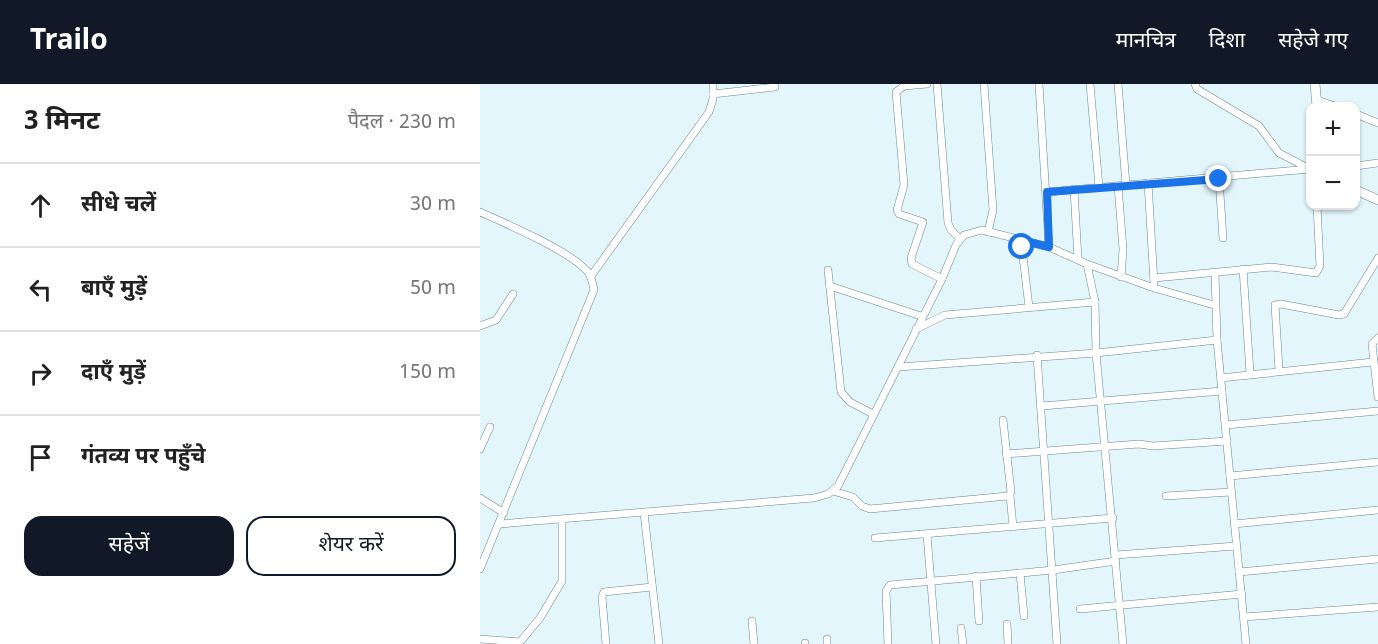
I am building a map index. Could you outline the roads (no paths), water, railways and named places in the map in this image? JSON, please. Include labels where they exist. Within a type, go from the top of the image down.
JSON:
[{"type":"street","points":[[591,276],[709,112],[713,94],[712,84]]},
{"type":"street","points":[[927,84],[904,86],[896,92],[904,185],[897,210],[899,214],[923,222],[911,258],[912,264],[942,279]]},
{"type":"street","points":[[937,84],[948,223],[951,230],[960,238]]},
{"type":"street","points":[[984,84],[993,210],[988,232]]},
{"type":"street","points":[[1039,84],[1049,247]]},
{"type":"street","points":[[1090,84],[1099,188]]},
{"type":"street","points":[[1118,84],[1123,249],[1121,277]]},
{"type":"street","points":[[1195,84],[1197,89],[1258,126],[1283,156],[1306,167]]},
{"type":"street","points":[[1315,84],[1317,102]]},
{"type":"street","points":[[713,94],[775,87]]},
{"type":"street","points":[[1360,116],[1378,123]]},
{"type":"street","points":[[1360,166],[1378,164]]},
{"type":"street","points":[[1047,192],[1219,179],[1306,170]]},
{"type":"street","points":[[1219,179],[1223,238]]},
{"type":"street","points":[[1148,183],[1154,288]]},
{"type":"street","points":[[1074,189],[1078,259]]},
{"type":"street","points":[[1360,192],[1378,200]]},
{"type":"street","points":[[1154,278],[1272,267],[1318,271],[1317,210]]},
{"type":"street","points":[[480,212],[548,245],[584,269],[591,276],[594,290],[480,569]]},
{"type":"street","points":[[500,524],[814,498],[833,491],[838,486],[899,367],[921,316],[942,279],[960,238],[972,231],[988,232],[1049,247],[1121,277],[1214,305]]},
{"type":"street","points":[[1021,240],[1029,307]]},
{"type":"street","points":[[1279,370],[1275,305],[1344,314],[1378,258]]},
{"type":"street","points":[[1086,264],[1095,302],[1096,352],[1123,644]]},
{"type":"street","points":[[828,270],[841,392],[850,402],[873,414]]},
{"type":"street","points":[[1243,270],[1250,374]]},
{"type":"street","points":[[1215,273],[1214,305],[1246,644]]},
{"type":"street","points":[[830,286],[921,316]]},
{"type":"street","points":[[480,326],[496,320],[513,294]]},
{"type":"street","points":[[916,329],[945,315],[1095,302]]},
{"type":"street","points":[[1378,338],[1372,344],[1378,397]]},
{"type":"street","points":[[899,367],[1217,340]]},
{"type":"street","points":[[1037,355],[1057,644]]},
{"type":"street","points":[[1221,378],[1279,370],[1373,362]]},
{"type":"street","points":[[1042,406],[1222,391]]},
{"type":"street","points":[[1226,425],[1378,411]]},
{"type":"street","points":[[1003,420],[1013,527]]},
{"type":"street","points":[[480,449],[490,426]]},
{"type":"street","points":[[1006,454],[1045,449],[1227,441]]},
{"type":"street","points":[[1230,476],[1378,462]]},
{"type":"street","points":[[833,491],[853,497],[862,506],[870,508],[1010,495]]},
{"type":"street","points":[[1166,496],[1231,492]]},
{"type":"street","points":[[480,498],[504,513]]},
{"type":"street","points":[[1234,524],[1378,510]]},
{"type":"street","points":[[644,513],[659,644]]},
{"type":"street","points":[[875,538],[1113,518]]},
{"type":"street","points":[[480,639],[520,642],[540,618],[562,582],[562,520]]},
{"type":"street","points":[[927,534],[929,581],[936,644]]},
{"type":"street","points":[[888,644],[887,588],[895,584],[1053,570],[1116,558],[1236,546]]},
{"type":"street","points":[[1239,572],[1378,559]]},
{"type":"street","points":[[1020,573],[1024,616]]},
{"type":"street","points":[[976,576],[979,621]]},
{"type":"street","points":[[606,644],[602,597],[604,592],[652,587]]},
{"type":"street","points":[[1080,609],[1242,594]]},
{"type":"street","points":[[1244,617],[1378,607]]},
{"type":"street","points":[[752,621],[754,644]]},
{"type":"street","points":[[1007,624],[1008,644]]},
{"type":"street","points":[[961,628],[963,644]]}]
